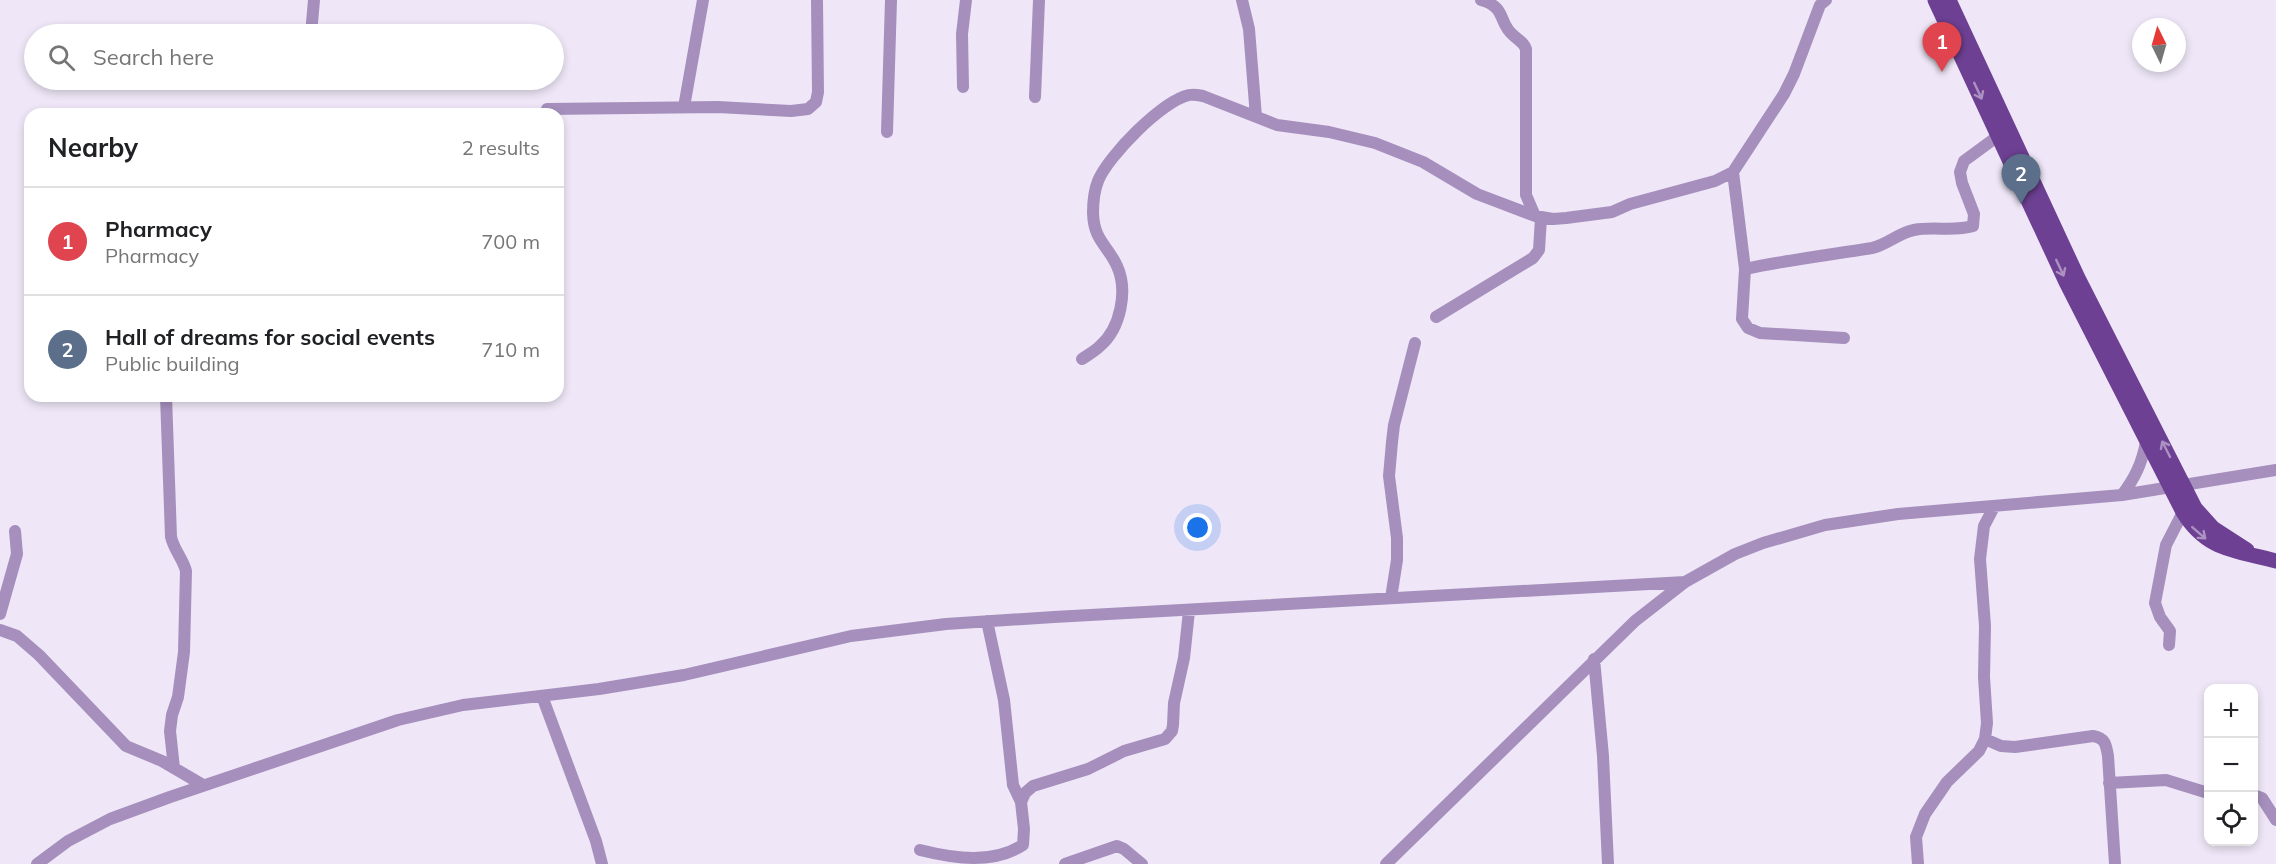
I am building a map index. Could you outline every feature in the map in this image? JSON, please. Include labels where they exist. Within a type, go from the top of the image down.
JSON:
[{"type":"main road","points":[[1935,0],[2066,282],[2146,442],[2177,487],[2203,519],[2254,555]]},
{"type":"main road","points":[[1949,0],[2177,487],[2182,512],[2205,538],[2220,546],[2276,561]]},
{"type":"street","points":[[312,24],[314,0]]},
{"type":"street","points":[[684,107],[703,0]]},
{"type":"street","points":[[564,109],[718,107],[773,111],[808,109],[816,102],[818,92],[817,0]]},
{"type":"street","points":[[887,132],[891,0]]},
{"type":"street","points":[[963,87],[962,34],[966,0]]},
{"type":"street","points":[[1035,97],[1040,0]]},
{"type":"street","points":[[1242,0],[1249,29],[1256,117]]},
{"type":"street","points":[[1436,317],[1533,258],[1539,250],[1538,217],[1526,195],[1526,49],[1524,43],[1512,35],[1498,10],[1481,0]]},
{"type":"street","points":[[1082,359],[1101,346],[1111,334],[1121,306],[1122,292],[1118,268],[1098,239],[1093,213],[1095,193],[1102,173],[1131,137],[1152,117],[1183,98],[1203,96],[1276,125],[1329,132],[1375,143],[1423,162],[1477,194],[1538,217],[1566,218],[1612,212],[1630,204],[1715,181],[1733,172],[1784,94],[1820,5],[1826,0]]},
{"type":"street","points":[[1744,269],[1874,247],[1915,229],[1963,229],[1973,226],[1974,214],[1960,172],[1964,162],[1998,136]]},
{"type":"street","points":[[1733,172],[1744,269],[1741,313],[1744,324],[1760,333],[1844,338]]},
{"type":"street","points":[[1391,598],[1397,560],[1397,538],[1389,476],[1392,442],[1414,343]]},
{"type":"street","points":[[166,402],[171,537],[186,571],[184,652],[178,697],[174,705],[170,731],[174,768]]},
{"type":"street","points":[[2122,495],[2138,472],[2146,442]]},
{"type":"street","points":[[1386,864],[1635,621],[1685,582],[1763,543],[1825,525],[1898,514],[2122,495],[2276,470]]},
{"type":"street","points":[[1918,864],[1916,837],[1925,814],[1947,782],[1979,751],[1985,739],[1987,723],[1984,677],[1985,626],[1980,559],[1984,526],[1994,507]]},
{"type":"street","points":[[2169,645],[2170,631],[2157,609],[2156,596],[2166,545],[2182,512]]},
{"type":"street","points":[[0,614],[18,555],[15,531]]},
{"type":"street","points":[[1651,583],[1711,567]]},
{"type":"street","points":[[37,864],[68,841],[101,824],[203,785],[413,716],[463,705],[684,675],[851,636],[898,629],[987,621],[1685,582]]},
{"type":"street","points":[[1021,802],[1025,793],[1033,786],[1088,769],[1142,745],[1166,739],[1172,731],[1174,703],[1184,658],[1189,611]]},
{"type":"street","points":[[920,850],[990,864],[1017,858],[1023,844],[1021,802],[1013,785],[1004,700],[987,621]]},
{"type":"street","points":[[0,630],[16,636],[39,655],[126,746],[174,768],[203,785]]},
{"type":"street","points":[[1594,659],[1602,747],[1608,864]]},
{"type":"street","points":[[542,696],[596,841],[602,864]]},
{"type":"street","points":[[1985,739],[2001,746],[2015,747],[2093,736],[2101,738],[2105,742],[2108,756],[2115,864]]},
{"type":"street","points":[[2109,783],[2166,780],[2205,792]]},
{"type":"street","points":[[2258,797],[2262,798],[2276,820]]},
{"type":"street","points":[[1065,864],[1117,846],[1142,864]]},
{"type":"place","name":"Pharmacy","points":[[1942,72]]},
{"type":"place","name":"Hall of dreams for social events","points":[[2021,204]]}]
